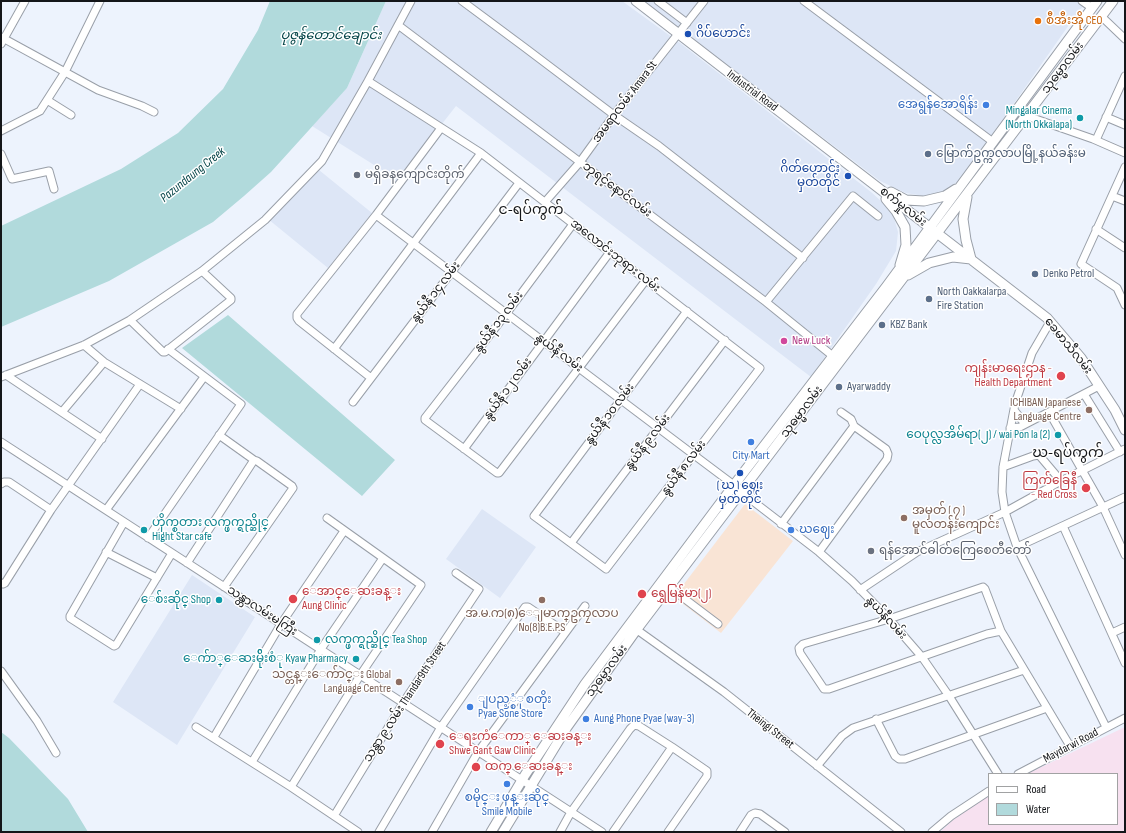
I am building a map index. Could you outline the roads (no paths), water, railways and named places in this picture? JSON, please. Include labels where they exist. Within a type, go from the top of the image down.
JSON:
[{"type":"main road","name":"Industrial Road","points":[[636,1],[869,180]]},
{"type":"main road","name":"သုဓမ္မာလမ်း","points":[[633,627],[669,587],[934,231],[968,193],[1113,1]]},
{"type":"main road","name":"သုဓမ္မာလမ်း","points":[[934,231],[960,186],[1095,4]]},
{"type":"main road","points":[[869,180],[906,200],[924,201],[945,196],[960,186]]},
{"type":"main road","points":[[869,180],[896,210],[905,227],[906,245],[902,274]]},
{"type":"main road","name":"စက်မှုလမ်း","points":[[869,180],[934,231]]},
{"type":"main road","points":[[902,274],[929,263],[953,257],[971,259],[963,219],[968,193]]},
{"type":"main road","name":"ခေမာသီလမ်း","points":[[934,231],[1050,322],[1081,358],[1115,410],[1125,430]]},
{"type":"main road","name":"သုဓမ္မာလမ်း","points":[[491,832],[567,727],[633,627],[734,484],[834,357],[902,274]]},
{"type":"main road","name":"သုဓမ္မာလမ်း","points":[[503,832],[527,782]]},
{"type":"street","points":[[25,1],[2,40],[98,90],[154,112]]},
{"type":"street","points":[[1,131],[40,111],[65,72],[100,1]]},
{"type":"street","points":[[4,376],[84,345],[130,320],[202,271],[265,220],[322,161],[368,81],[411,1]]},
{"type":"street","points":[[462,1],[614,115],[659,146],[802,258]]},
{"type":"street","points":[[658,1],[687,23]]},
{"type":"street","name":"အမရာလမ်း Amara St","points":[[545,202],[580,162],[614,115],[704,1]]},
{"type":"street","points":[[804,1],[993,142]]},
{"type":"street","points":[[1082,1],[1095,4]]},
{"type":"street","points":[[1102,17],[1125,38]]},
{"type":"street","name":"ဘုရင့်နောင်လမ်း","points":[[398,25],[766,302],[834,357]]},
{"type":"street","points":[[1096,140],[1125,76]]},
{"type":"street","name":"အလောင်းဘုရား လမ်း","points":[[368,81],[481,153],[760,368]]},
{"type":"street","points":[[47,100],[71,115]]},
{"type":"street","points":[[1028,114],[1125,152]]},
{"type":"street","points":[[1106,117],[1125,125]]},
{"type":"street","points":[[371,378],[299,322],[297,314],[376,215],[441,128]]},
{"type":"street","points":[[334,349],[481,153]]},
{"type":"street","points":[[1,154],[12,179],[49,171],[54,189]]},
{"type":"street","points":[[1125,167],[1081,264],[1117,288],[1125,306]]},
{"type":"street","name":"နွယ်နီ ၁၄ လမ်း","points":[[353,402],[519,183]]},
{"type":"street","points":[[766,302],[853,196],[878,216]]},
{"type":"street","points":[[1112,196],[1125,201]]},
{"type":"street","name":"နွယ်နီ လမ်း","points":[[376,215],[414,242],[506,314],[544,340],[658,428],[734,484],[741,492]]},
{"type":"street","name":"နွယ်နီ ၁၃ လမ်း","points":[[464,449],[425,419],[573,224]]},
{"type":"street","points":[[1096,229],[1125,248]]},
{"type":"street","name":"နွယ်နီ ၁၂ လမ်း","points":[[464,449],[610,252]]},
{"type":"street","points":[[130,320],[163,352],[165,352],[231,300],[231,298],[202,271]]},
{"type":"street","points":[[464,449],[498,473],[646,280]]},
{"type":"street","name":"နွယ်နီ ၁၀ လမ်း","points":[[571,543],[534,516],[686,311]]},
{"type":"street","points":[[1050,322],[1032,353],[1014,410],[1003,467],[1002,492],[1005,512],[1017,547],[1106,727]]},
{"type":"street","name":"နွယ်နီ ၉ လမ်း","points":[[571,543],[725,340]]},
{"type":"street","points":[[84,345],[104,362],[181,409]]},
{"type":"street","points":[[148,538],[241,404],[168,349]]},
{"type":"street","points":[[62,412],[104,362]]},
{"type":"street","name":"နွယ်နီ ၈ လမ်း","points":[[571,543],[607,569],[760,368]]},
{"type":"street","points":[[4,376],[102,439]]},
{"type":"street","points":[[106,510],[204,377]]},
{"type":"street","points":[[3,583],[51,510],[140,384]]},
{"type":"street","points":[[1010,428],[1020,427],[1099,386]]},
{"type":"street","points":[[860,590],[917,552],[1005,512],[1122,450],[1084,394]]},
{"type":"street","points":[[1014,410],[1025,424]]},
{"type":"street","points":[[819,552],[887,459],[888,454],[886,449],[854,426],[850,419],[841,412]]},
{"type":"street","points":[[1048,412],[1083,470],[1103,507],[1125,555]]},
{"type":"street","points":[[781,524],[854,426]]},
{"type":"street","points":[[219,436],[293,488],[224,587]]},
{"type":"street","name":"သန္တာလမ်းမကြီး","points":[[1,442],[281,624],[361,674],[403,703],[602,832]]},
{"type":"street","points":[[1003,467],[1039,455],[1061,481]]},
{"type":"street","points":[[187,563],[254,460]]},
{"type":"street","points":[[1,484],[4,482],[9,482],[51,510]]},
{"type":"street","name":"နွယ်နီလမ်း","points":[[741,492],[819,552],[889,619],[922,657],[949,696],[997,773]]},
{"type":"street","points":[[1017,547],[1125,497]]},
{"type":"street","points":[[291,787],[361,674],[421,585],[327,518]]},
{"type":"street","points":[[124,522],[70,617],[114,646],[172,553]]},
{"type":"street","points":[[1063,526],[1125,664]]},
{"type":"street","points":[[214,737],[281,624],[344,531]]},
{"type":"street","points":[[106,552],[157,578]]},
{"type":"street","points":[[252,762],[322,649],[383,558]]},
{"type":"street","name":"သန္တာ ၉ လမ်း Thandar9th Street","points":[[334,816],[403,703],[479,589],[456,573]]},
{"type":"street","points":[[669,587],[718,624]]},
{"type":"street","points":[[1001,631],[987,634],[829,689],[824,689],[800,652],[799,648],[803,644],[889,619],[983,587],[1001,631],[1070,746]]},
{"type":"street","points":[[379,832],[441,727],[527,606],[565,632]]},
{"type":"street","points":[[432,832],[479,751],[585,606]]},
{"type":"street","name":"Theingi Street","points":[[633,627],[724,692],[901,832]]},
{"type":"street","points":[[1112,633],[1125,627]]},
{"type":"street","points":[[817,766],[842,736],[853,728],[1024,670]]},
{"type":"street","points":[[1,671],[37,721],[56,753]]},
{"type":"street","points":[[876,719],[895,756],[899,760],[1047,708]]},
{"type":"street","name":"Maydarwi Road","points":[[1020,773],[1125,718]]},
{"type":"street","points":[[560,832],[571,812],[634,725],[639,726],[672,747],[707,772],[707,776],[668,832]]},
{"type":"street","points":[[196,727],[214,737],[358,832]]},
{"type":"street","points":[[613,832],[672,747]]},
{"type":"street","points":[[932,832],[951,816],[988,791]]},
{"type":"street","points":[[740,832],[751,815],[755,813],[760,814],[785,832]]},
{"type":"water","points":[[270,1],[386,1],[347,88],[271,172],[244,196],[213,222],[109,281],[1,327],[1,226],[121,169],[178,133],[223,89],[258,30]]},
{"type":"water","points":[[228,315],[395,460],[362,496],[182,348]]},
{"type":"water","points":[[1,732],[9,738],[68,799],[88,832],[1,832]]},
{"type":"place","name":"စီအီးအို CEO","points":[[1038,21]]},
{"type":"place","name":"ဂိပ်ဟောင်း","points":[[688,34]]},
{"type":"place","name":"အေရွန်အောရိန်း","points":[[986,105]]},
{"type":"place","name":"Mingalar Cinema (North Okkalapa)","points":[[1080,118]]},
{"type":"place","name":"မြောက်ဥက္ကလာပမြို့နယ်ခန်းမ","points":[[928,154]]},
{"type":"place","name":"မရှိခနကျောင်းတိုက်","points":[[357,175]]},
{"type":"place","name":"ဂိတ်ဟောင်း မှတ်တိုင်","points":[[848,176]]},
{"type":"place","name":"Denko Petrol","points":[[1035,274]]},
{"type":"place","name":"North Oakkalarpa Fire Station","points":[[929,299]]},
{"type":"place","name":"KBZ Bank","points":[[882,325]]},
{"type":"place","name":"New Luck","points":[[784,341]]},
{"type":"place","name":"ကျန်းမာရေးဌာန - Health Department","points":[[1061,376]]},
{"type":"place","name":"Ayarwaddy","points":[[839,387]]},
{"type":"place","name":"ICHIBAN Japanese Language Centre","points":[[1089,410]]},
{"type":"place","name":"ဝေပုလ္လအိမ်ရာ(၂) / wai Pon la (2)","points":[[1058,435]]},
{"type":"place","name":"City Mart","points":[[751,442]]},
{"type":"place","name":"( ဃ ) ဈေး မှတ်တိုင်","points":[[740,473]]},
{"type":"place","name":"ကြက်ခြေနီ - Red Cross","points":[[1086,488]]},
{"type":"place","name":"အမှတ် ( ၇ ) မူလတန်းကျောင်း","points":[[904,518]]},
{"type":"place","name":"ဟိုက္စတား လက္ဖက္ရည္ဆိုင္ Hight Star cafe","points":[[144,530]]},
{"type":"place","name":"ဃဈေး","points":[[791,530]]},
{"type":"place","name":"ရန်အောင်ဓါတ်ကြေစေတီတော်","points":[[871,551]]},
{"type":"place","name":"ရွှေမြန်မာ(၂)","points":[[642,594]]},
{"type":"place","name":"ေအာင္ေဆးခန္း Aung Clinic","points":[[293,599]]},
{"type":"place","name":"ေစ်းဆိုင္ Shop","points":[[219,600]]},
{"type":"place","name":"အ.မ.က(၈)ေျမာက္ဥကၠလာပ No(8)B.E.P.S","points":[[542,600]]},
{"type":"place","name":"လက္ဖက္ရည္ဆိုင္ Tea Shop","points":[[317,640]]},
{"type":"place","name":"ေက်ာ္ေဆးမ်ိုးစံု Kyaw Pharmacy","points":[[356,659]]},
{"type":"place","name":"သင္တန္းေက်ာင္း Global Language Centre","points":[[399,682]]},
{"type":"place","name":"ျပည့္စံု စတိုး Pyae Sone Store","points":[[470,707]]},
{"type":"place","name":"Aung Phone Pyae (way-3)","points":[[586,719]]},
{"type":"place","name":"ေရႊကံေကာ္ ေဆးခန္း Shwe Gant Gaw Clinic","points":[[440,744]]},
{"type":"place","name":"ထက္ ေဆးခန္း","points":[[476,767]]},
{"type":"place","name":"စမိုင္း ဖုန္းဆိုင္ Smile Mobile","points":[[507,784]]},
{"type":"district","name":"င-ရပ်ကွက်","points":[[531,210]]},
{"type":"district","name":"ဃ-ရပ်ကွက်","points":[[1068,453]]},
{"type":"water label","name":"ပုဇွန်တောင်ချောင်း","points":[[331,36]]},
{"type":"water label","name":"Pazundaung Creek","points":[[193,175]]}]
